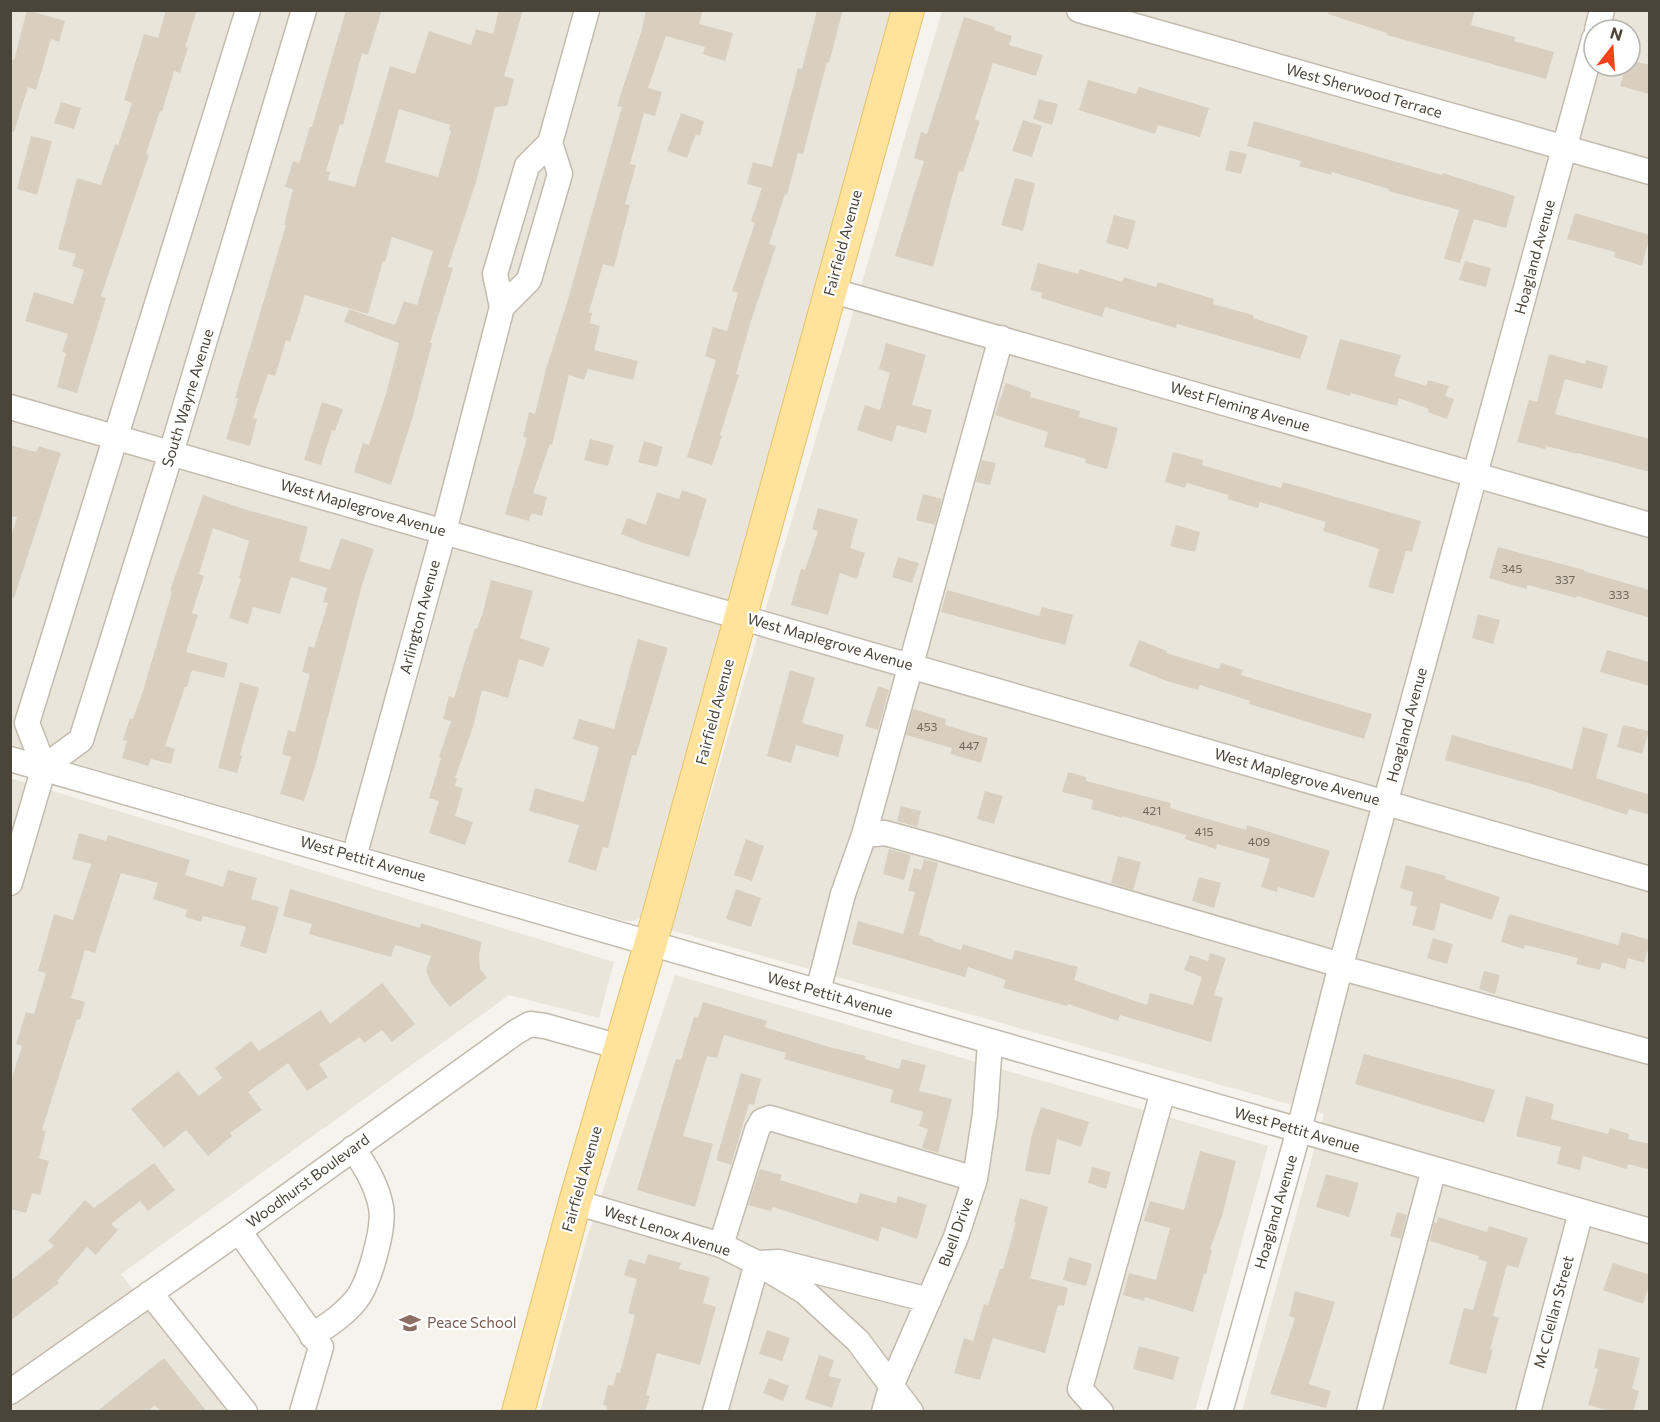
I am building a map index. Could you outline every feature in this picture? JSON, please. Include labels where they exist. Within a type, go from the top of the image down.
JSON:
[{"type":"main road","name":"Fairfield Avenue","points":[[518,1412],[575,1202],[651,942],[908,10]]},
{"type":"street","points":[[10,883],[44,767],[27,723],[248,10]]},
{"type":"street","name":"South Wayne Avenue","points":[[44,767],[81,740],[171,453],[304,10]]},
{"type":"street","name":"Arlington Avenue","points":[[354,856],[444,531],[502,307],[495,274],[527,166],[550,143],[587,10]]},
{"type":"street","name":"West Sherwood Terrace","points":[[1086,11],[1650,172]]},
{"type":"street","name":"Hoagland Avenue","points":[[1220,1412],[1299,1130],[1341,965],[1583,78]]},
{"type":"street","points":[[502,307],[529,280],[532,270],[560,174],[550,143]]},
{"type":"street","name":"West Fleming Avenue","points":[[830,290],[1650,525]]},
{"type":"street","points":[[818,991],[843,894],[864,835],[1001,339]]},
{"type":"street","name":"West Maplegrove Avenue","points":[[10,407],[1650,879]]},
{"type":"street","name":"West Pettit Avenue","points":[[10,759],[354,856],[990,1042],[1650,1231]]},
{"type":"street","points":[[864,835],[885,833],[1341,965],[1342,968],[1650,1052]]},
{"type":"street","name":"Woodhurst Boulevard","points":[[10,1392],[530,1024],[620,1047]]},
{"type":"street","name":"Buell Drive","points":[[884,1412],[892,1384],[957,1237],[975,1179],[985,1114],[990,1042]]},
{"type":"street","points":[[1101,1412],[1080,1389],[1163,1091]]},
{"type":"street","points":[[721,1245],[757,1130],[762,1121],[770,1118],[975,1179]]},
{"type":"street","points":[[312,1336],[339,1317],[357,1299],[369,1276],[378,1242],[381,1209],[376,1190],[353,1148]]},
{"type":"street","points":[[1368,1412],[1434,1169]]},
{"type":"street","name":"West Lenox Avenue","points":[[575,1202],[721,1245],[757,1263],[805,1292],[858,1341],[911,1412]]},
{"type":"street","name":"Mc Clellan Street","points":[[1528,1412],[1581,1212]]},
{"type":"street","points":[[239,1231],[321,1347],[302,1412]]},
{"type":"street","points":[[715,1412],[757,1263],[779,1262],[929,1300]]},
{"type":"street","points":[[150,1293],[245,1412]]},
{"type":"shaded area","points":[[10,11],[901,11],[642,917],[633,921],[625,921],[11,745]]},
{"type":"shaded area","points":[[942,11],[1649,11],[1649,1411],[1242,1411],[1324,1114],[671,930]]},
{"type":"shaded area","points":[[10,778],[614,962],[599,1018],[509,995],[121,1274],[228,1411],[11,1411]]},
{"type":"shaded area","points":[[675,975],[1268,1146],[1195,1411],[540,1412],[585,1244]]},
{"type":"building","points":[[27,10],[65,21],[59,42],[51,39],[36,90],[28,87],[14,132],[10,131],[10,59],[14,60]]},
{"type":"building","points":[[166,10],[197,10],[185,47],[188,48],[180,73],[174,71],[146,154],[149,155],[101,296],[106,298],[77,393],[57,387],[66,353],[62,352],[68,334],[25,321],[34,292],[73,304],[84,270],[72,266],[76,254],[58,249],[77,178],[101,185],[132,103],[124,100],[144,34],[158,38]]},
{"type":"building","points":[[346,10],[382,10],[368,55],[362,53],[343,125],[340,124],[326,171],[330,172],[328,180],[355,187],[390,66],[415,74],[429,31],[471,45],[476,29],[493,34],[499,10],[523,10],[504,76],[514,79],[507,106],[495,107],[476,182],[448,267],[453,268],[430,343],[432,343],[413,416],[391,485],[354,472],[363,443],[369,445],[386,394],[399,343],[344,322],[349,309],[395,325],[404,301],[417,305],[433,251],[392,237],[368,314],[305,295],[290,342],[286,340],[275,376],[268,374],[253,418],[257,419],[250,446],[226,439],[238,399],[235,398],[286,225],[284,225],[293,189],[285,187],[293,161],[299,163],[310,127],[312,127]],"holes":[[[399,109],[450,125],[449,130],[451,131],[438,177],[385,162]]]},
{"type":"building","points":[[646,10],[703,10],[699,24],[733,33],[725,61],[703,54],[705,47],[666,36],[648,88],[662,92],[655,116],[644,113],[630,164],[636,165],[625,204],[630,205],[614,267],[603,264],[589,312],[592,313],[590,323],[600,326],[594,350],[638,361],[633,380],[588,369],[584,380],[569,375],[552,445],[550,444],[533,493],[547,497],[542,516],[531,513],[529,521],[505,514],[527,438],[523,437],[529,412],[535,414],[622,107],[617,106]]},
{"type":"building","points":[[817,10],[843,10],[803,154],[798,153],[787,195],[785,194],[769,244],[776,246],[751,321],[736,374],[739,375],[712,465],[687,457],[716,360],[705,356],[713,327],[727,331],[738,293],[732,291],[755,223],[751,221],[762,188],[747,184],[753,162],[772,167],[798,68],[802,69]]},
{"type":"building","points":[[1329,10],[1475,10],[1471,25],[1515,37],[1514,41],[1554,52],[1546,79],[1387,35],[1387,33],[1328,14]]},
{"type":"building","points":[[964,17],[995,27],[994,30],[1012,36],[1009,45],[1043,55],[1036,76],[993,63],[975,119],[980,121],[963,172],[959,171],[933,267],[895,256],[924,161],[914,158],[921,132],[927,134]]},
{"type":"building","points":[[1642,63],[1650,65],[1650,94],[1620,86],[1622,78],[1642,78]]},
{"type":"building","points":[[1088,80],[1136,94],[1139,87],[1209,108],[1200,137],[1158,125],[1155,134],[1079,110]]},
{"type":"building","points":[[1039,99],[1058,104],[1052,125],[1033,119]]},
{"type":"building","points":[[61,102],[81,108],[74,129],[54,123]]},
{"type":"building","points":[[681,113],[704,121],[700,136],[696,134],[687,158],[667,151]]},
{"type":"building","points":[[1023,120],[1042,126],[1032,157],[1012,151]]},
{"type":"building","points":[[1254,121],[1442,175],[1443,173],[1515,196],[1506,228],[1474,219],[1460,263],[1444,259],[1459,210],[1388,191],[1389,189],[1332,172],[1331,175],[1299,166],[1301,161],[1247,146]]},
{"type":"building","points":[[31,136],[52,141],[37,195],[17,189]]},
{"type":"building","points":[[1230,150],[1247,154],[1241,174],[1225,170]]},
{"type":"building","points":[[1015,178],[1035,183],[1023,231],[1001,225]]},
{"type":"building","points":[[1575,213],[1650,235],[1642,266],[1614,257],[1615,252],[1567,239]]},
{"type":"building","points":[[1114,215],[1136,221],[1128,249],[1106,243]]},
{"type":"building","points":[[1465,261],[1491,268],[1486,287],[1459,280]]},
{"type":"building","points":[[1038,263],[1078,274],[1080,269],[1122,282],[1124,277],[1156,287],[1158,282],[1214,299],[1213,304],[1253,315],[1253,318],[1308,336],[1300,359],[1177,324],[1176,328],[1105,307],[1102,317],[1041,298],[1042,293],[1030,290]]},
{"type":"building","points":[[1340,339],[1401,355],[1394,376],[1426,386],[1428,380],[1449,386],[1445,396],[1454,399],[1447,419],[1428,412],[1429,409],[1399,398],[1397,406],[1351,393],[1350,396],[1326,389]]},
{"type":"building","points":[[886,343],[926,355],[912,405],[932,410],[926,433],[897,425],[892,442],[857,430],[865,405],[880,410],[890,373],[879,369]]},
{"type":"building","points":[[1549,354],[1585,364],[1586,360],[1608,366],[1602,389],[1565,379],[1555,414],[1650,439],[1650,472],[1578,453],[1546,446],[1545,449],[1517,442],[1529,400],[1537,402]]},
{"type":"building","points":[[1006,383],[1031,392],[1030,397],[1080,411],[1079,417],[1118,428],[1107,469],[1085,463],[1086,459],[1044,447],[1048,432],[995,415]]},
{"type":"building","points":[[322,402],[343,409],[335,431],[332,430],[321,465],[304,460]]},
{"type":"building","points":[[590,439],[614,445],[608,466],[584,460]]},
{"type":"building","points":[[644,441],[663,447],[657,467],[638,462]]},
{"type":"building","points":[[10,445],[36,452],[39,446],[61,453],[14,598],[10,597],[10,540],[17,517],[10,516]]},
{"type":"building","points":[[1173,452],[1203,460],[1202,465],[1281,488],[1283,482],[1421,521],[1412,552],[1406,551],[1393,594],[1368,587],[1379,549],[1323,531],[1326,522],[1260,502],[1258,508],[1227,499],[1229,495],[1187,483],[1185,488],[1165,482]]},
{"type":"building","points":[[982,460],[996,463],[990,485],[976,482]]},
{"type":"building","points":[[682,490],[707,499],[689,557],[621,534],[627,518],[646,525],[657,492],[679,499]]},
{"type":"building","points":[[923,494],[942,499],[935,525],[916,520]]},
{"type":"building","points":[[203,495],[308,527],[299,561],[330,570],[341,538],[374,549],[362,585],[304,801],[280,794],[291,757],[282,754],[288,730],[295,732],[310,674],[302,672],[309,646],[314,648],[328,603],[323,602],[327,588],[291,577],[280,614],[253,607],[248,624],[229,618],[241,579],[239,578],[249,541],[213,528],[199,574],[204,576],[192,613],[198,615],[186,652],[228,663],[224,678],[192,670],[165,746],[175,749],[171,764],[151,759],[148,766],[122,758],[127,741],[123,740],[130,718],[133,719],[143,691],[172,592],[170,591]]},
{"type":"building","points":[[818,508],[858,519],[850,548],[865,553],[857,579],[840,573],[828,615],[791,605],[801,569],[805,570],[818,531],[812,529]]},
{"type":"building","points":[[1176,525],[1200,532],[1195,552],[1170,546]]},
{"type":"building","points":[[1498,547],[1650,590],[1650,618],[1577,596],[1576,598],[1528,585],[1526,589],[1489,578]]},
{"type":"building","points":[[898,557],[919,563],[912,583],[892,577]]},
{"type":"building","points":[[491,580],[533,591],[520,638],[550,648],[543,667],[519,659],[508,698],[482,690],[473,727],[455,778],[457,778],[455,786],[463,788],[455,816],[473,822],[465,845],[429,833],[439,801],[429,798],[451,721],[443,719],[449,696],[454,698],[475,628],[477,629],[483,612]]},
{"type":"building","points":[[947,590],[1039,616],[1042,607],[1073,615],[1065,645],[941,612]]},
{"type":"building","points":[[1478,614],[1500,620],[1493,644],[1472,638]]},
{"type":"building","points":[[638,639],[668,648],[636,756],[632,755],[608,848],[603,847],[596,871],[568,862],[579,825],[529,811],[535,788],[584,802],[599,747],[573,739],[579,719],[614,729]]},
{"type":"building","points":[[1139,640],[1167,651],[1166,653],[1219,669],[1221,663],[1243,670],[1241,675],[1372,714],[1364,739],[1249,704],[1250,701],[1200,685],[1198,690],[1167,681],[1129,666]]},
{"type":"building","points":[[1607,650],[1650,662],[1650,686],[1600,672]]},
{"type":"building","points":[[790,670],[815,678],[802,723],[844,735],[838,757],[796,745],[791,763],[767,756]]},
{"type":"building","points":[[240,682],[259,688],[237,773],[218,768]]},
{"type":"building","points":[[878,686],[889,690],[878,730],[865,726]]},
{"type":"building","points":[[913,709],[946,719],[945,725],[988,738],[981,763],[950,754],[952,748],[906,735]]},
{"type":"building","points":[[1623,725],[1649,731],[1642,754],[1617,747]]},
{"type":"building","points":[[1583,727],[1608,734],[1596,778],[1650,795],[1650,815],[1629,809],[1627,815],[1545,788],[1445,760],[1452,735],[1572,769]]},
{"type":"building","points":[[1068,772],[1086,777],[1086,781],[1171,803],[1170,808],[1246,830],[1247,825],[1330,851],[1314,898],[1278,887],[1277,892],[1261,887],[1270,859],[1217,844],[1216,849],[1185,839],[1186,835],[1091,809],[1093,800],[1062,792]]},
{"type":"building","points":[[985,791],[1003,796],[994,824],[977,819]]},
{"type":"building","points":[[901,806],[921,811],[917,827],[897,821]]},
{"type":"building","points":[[79,833],[106,841],[108,835],[190,860],[185,875],[223,887],[228,870],[257,878],[251,899],[279,907],[266,954],[240,946],[246,927],[203,916],[201,922],[185,917],[187,910],[153,899],[158,883],[121,873],[95,953],[85,950],[71,998],[85,1002],[80,1020],[77,1019],[42,1130],[46,1131],[39,1158],[49,1161],[40,1195],[32,1193],[26,1213],[10,1209],[10,1084],[22,1046],[16,1044],[26,1012],[34,1014],[46,973],[38,971],[54,914],[73,920],[91,864],[72,859]]},
{"type":"building","points":[[746,839],[764,846],[752,881],[734,875]]},
{"type":"building","points":[[889,849],[911,855],[904,880],[883,874]]},
{"type":"building","points":[[1118,856],[1141,862],[1133,890],[1111,883]]},
{"type":"building","points":[[924,859],[938,863],[919,935],[933,939],[933,941],[961,950],[963,944],[1012,960],[1015,950],[1078,967],[1074,980],[1147,1005],[1150,993],[1193,1005],[1202,977],[1184,970],[1190,955],[1208,961],[1210,953],[1226,958],[1214,995],[1223,998],[1211,1042],[1120,1015],[1118,1021],[1068,1004],[1067,1006],[1003,988],[1006,980],[968,967],[965,977],[852,944],[858,921],[903,934],[915,892],[908,891],[914,868],[921,870]]},
{"type":"building","points":[[1406,865],[1446,876],[1445,879],[1500,897],[1492,920],[1441,903],[1434,931],[1412,925],[1417,907],[1410,905],[1413,892],[1400,888]]},
{"type":"building","points":[[1199,877],[1221,883],[1214,908],[1192,901]]},
{"type":"building","points":[[290,889],[420,928],[421,923],[482,942],[479,954],[480,969],[487,978],[450,1007],[431,983],[426,970],[431,956],[395,945],[391,957],[309,934],[312,924],[283,916]]},
{"type":"building","points":[[736,889],[761,898],[751,927],[726,919]]},
{"type":"building","points":[[1509,914],[1618,945],[1622,932],[1650,940],[1650,943],[1644,963],[1628,958],[1625,969],[1602,962],[1600,970],[1576,964],[1578,958],[1525,945],[1524,949],[1501,942]]},
{"type":"building","points":[[1433,938],[1453,944],[1447,964],[1427,958]]},
{"type":"building","points":[[1484,971],[1500,975],[1495,994],[1479,989]]},
{"type":"building","points":[[382,983],[415,1024],[392,1042],[382,1030],[364,1043],[360,1037],[319,1064],[328,1077],[307,1091],[288,1063],[248,1092],[262,1110],[230,1133],[232,1136],[208,1156],[186,1130],[164,1148],[131,1109],[178,1071],[199,1096],[222,1078],[215,1068],[251,1041],[259,1051],[321,1010],[330,1024]]},
{"type":"building","points":[[703,1002],[767,1021],[765,1027],[866,1056],[865,1059],[899,1069],[902,1059],[926,1065],[919,1091],[952,1099],[938,1153],[922,1148],[928,1129],[919,1126],[923,1112],[890,1102],[893,1090],[784,1059],[786,1053],[724,1035],[717,1058],[707,1056],[683,1136],[713,1144],[695,1207],[637,1190],[676,1059],[681,1060],[694,1017],[698,1018]]},
{"type":"building","points":[[1364,1054],[1495,1090],[1484,1123],[1355,1084]]},
{"type":"building","points":[[741,1073],[761,1079],[754,1105],[749,1104],[731,1165],[716,1160]]},
{"type":"building","points":[[1526,1096],[1554,1104],[1551,1119],[1608,1134],[1610,1128],[1629,1134],[1628,1139],[1650,1144],[1650,1170],[1628,1164],[1627,1169],[1583,1156],[1580,1170],[1557,1164],[1561,1147],[1516,1136]]},
{"type":"building","points":[[1041,1107],[1089,1122],[1081,1147],[1057,1139],[1050,1175],[1025,1171],[1031,1138]]},
{"type":"building","points":[[1200,1151],[1236,1161],[1222,1216],[1210,1249],[1212,1250],[1206,1274],[1204,1274],[1193,1312],[1145,1297],[1144,1301],[1123,1295],[1129,1273],[1156,1280],[1170,1228],[1144,1221],[1150,1201],[1184,1210]]},
{"type":"building","points":[[154,1163],[175,1190],[148,1211],[140,1201],[111,1224],[118,1230],[96,1255],[87,1247],[57,1281],[59,1283],[10,1321],[10,1281],[54,1246],[48,1241],[85,1200],[94,1208]]},
{"type":"building","points":[[1092,1167],[1111,1172],[1106,1189],[1088,1183]]},
{"type":"building","points":[[760,1169],[782,1175],[780,1180],[857,1204],[860,1193],[896,1203],[898,1196],[927,1205],[917,1239],[882,1227],[878,1241],[773,1207],[771,1211],[748,1205]]},
{"type":"building","points":[[1326,1174],[1359,1183],[1349,1217],[1316,1207]]},
{"type":"building","points":[[1020,1198],[1048,1207],[1030,1278],[1068,1288],[1064,1306],[1058,1305],[1045,1353],[993,1338],[980,1380],[954,1373],[964,1338],[973,1341],[984,1304],[988,1305],[1000,1269],[1003,1269]]},
{"type":"building","points":[[1397,1212],[1407,1215],[1401,1239],[1390,1236]]},
{"type":"building","points":[[1438,1217],[1487,1232],[1489,1226],[1528,1238],[1518,1268],[1507,1265],[1493,1316],[1499,1318],[1486,1374],[1449,1364],[1464,1308],[1473,1310],[1487,1262],[1478,1259],[1479,1256],[1430,1241],[1434,1222],[1437,1223]]},
{"type":"building","points":[[648,1254],[681,1263],[679,1269],[710,1277],[703,1303],[716,1307],[700,1365],[657,1353],[646,1395],[650,1396],[645,1412],[606,1412],[607,1406],[603,1405],[608,1385],[613,1386],[617,1372],[620,1373],[635,1315],[628,1313],[637,1279],[624,1275],[629,1259],[645,1264]]},
{"type":"building","points":[[1069,1257],[1092,1264],[1086,1286],[1063,1280]]},
{"type":"building","points":[[1613,1263],[1650,1275],[1650,1283],[1643,1304],[1603,1290]]},
{"type":"building","points":[[1295,1291],[1335,1302],[1309,1384],[1331,1391],[1326,1408],[1270,1394],[1295,1318],[1289,1316]]},
{"type":"building","points":[[767,1330],[790,1338],[782,1361],[759,1354]]},
{"type":"building","points":[[1139,1346],[1179,1357],[1173,1380],[1133,1369]]},
{"type":"building","points":[[1599,1348],[1640,1358],[1632,1389],[1639,1391],[1633,1412],[1614,1412],[1588,1405],[1598,1369],[1594,1368]]},
{"type":"building","points":[[819,1355],[834,1360],[829,1376],[841,1379],[832,1408],[805,1399]]},
{"type":"building","points":[[164,1358],[207,1412],[161,1412],[155,1405],[147,1412],[96,1412]]},
{"type":"building","points":[[769,1378],[789,1386],[783,1401],[763,1393]]},
{"type":"place","name":"Peace School","points":[[410,1323]]}]
